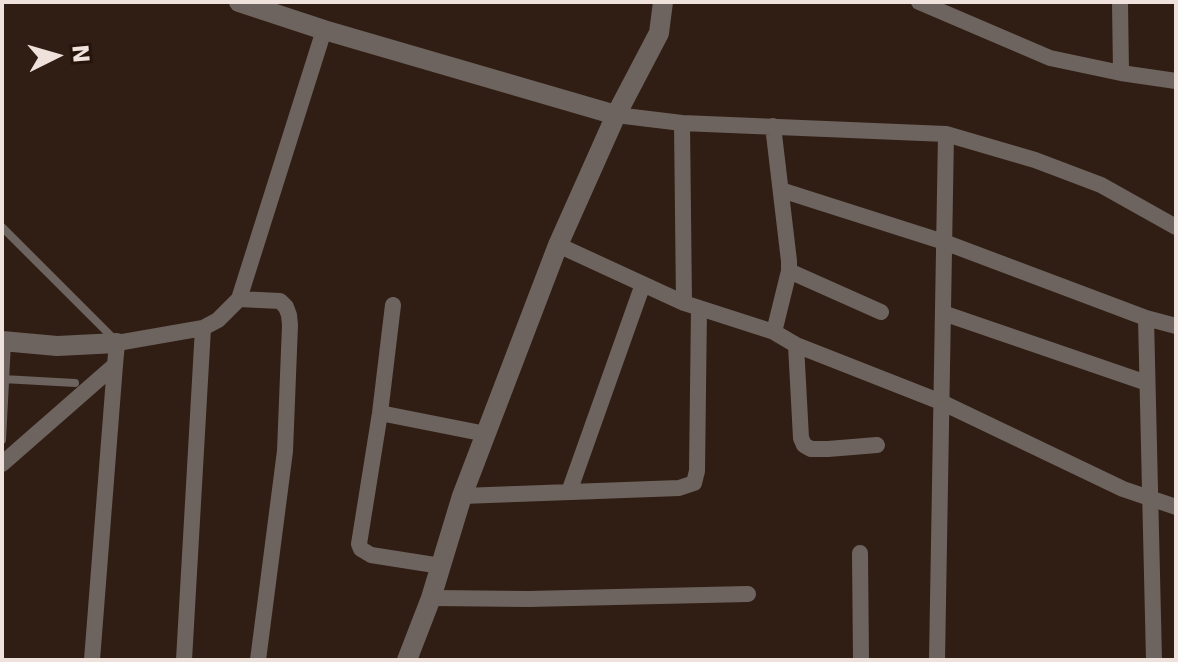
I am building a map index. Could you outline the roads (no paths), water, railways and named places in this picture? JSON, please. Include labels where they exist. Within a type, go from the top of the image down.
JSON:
[{"type":"street","points":[[239,2],[324,30],[616,115],[682,123],[946,134],[1035,160],[1101,185],[1176,227]]},
{"type":"street","points":[[407,660],[431,598],[462,496],[558,245],[616,115],[659,33],[663,2]]},
{"type":"street","points":[[1120,2],[1121,73]]},
{"type":"street","points":[[927,3],[1050,58],[1176,81]]},
{"type":"street","points":[[4,341],[57,346],[117,343],[203,328],[218,320],[239,299],[324,30]]},
{"type":"street","points":[[462,496],[679,488],[694,483],[697,471],[682,123]]},
{"type":"street","points":[[773,126],[789,261],[774,332]]},
{"type":"street","points":[[937,660],[946,134]]},
{"type":"street","points":[[781,190],[944,242],[1146,318],[1176,326]]},
{"type":"street","points":[[558,245],[691,305],[774,332],[796,345],[941,402],[1123,489],[1176,507]]},
{"type":"street","points":[[789,271],[881,312]]},
{"type":"street","points":[[569,492],[643,284]]},
{"type":"street","points":[[239,299],[280,301],[286,307],[290,325],[285,451],[258,660]]},
{"type":"street","points":[[393,305],[380,413],[359,538],[361,549],[371,555],[441,566]]},
{"type":"street","points":[[943,313],[1147,383]]},
{"type":"street","points":[[1146,318],[1154,660]]},
{"type":"street","points":[[184,660],[203,328]]},
{"type":"street","points":[[92,660],[117,343]]},
{"type":"street","points":[[796,345],[801,438],[804,445],[811,449],[877,445]]},
{"type":"street","points":[[2,464],[115,365]]},
{"type":"street","points":[[380,413],[486,434]]},
{"type":"street","points":[[860,553],[861,660]]},
{"type":"street","points":[[431,598],[748,594]]},
{"type":"lane","points":[[2,227],[117,343]]},
{"type":"lane","points":[[2,440],[4,341]]},
{"type":"lane","points":[[4,379],[75,383]]}]
